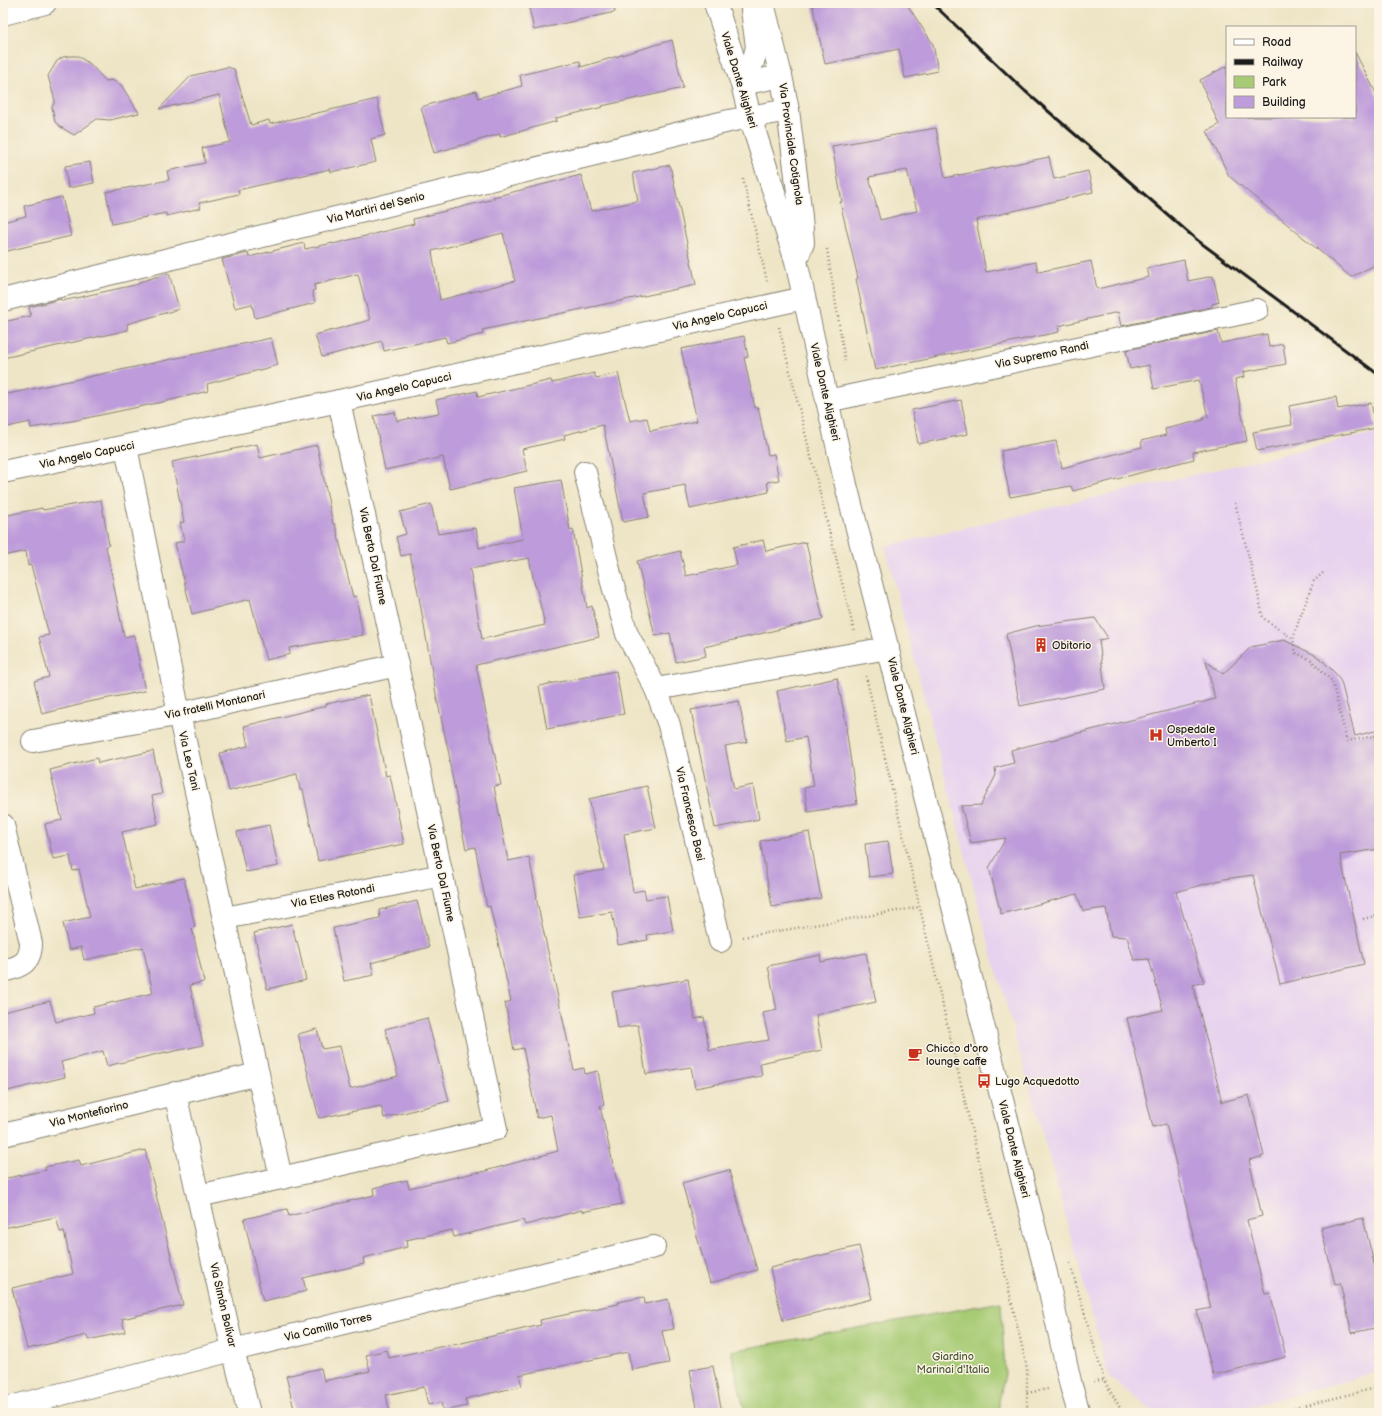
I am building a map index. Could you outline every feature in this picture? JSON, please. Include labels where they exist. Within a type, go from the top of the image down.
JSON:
[{"type":"street","points":[[3,14],[45,3]]},
{"type":"street","name":"Viale Dante Alighieri","points":[[715,3],[796,262],[846,485],[1046,1273],[1071,1386],[1079,1413]]},
{"type":"street","points":[[740,79],[753,62],[757,47],[750,3]]},
{"type":"street","name":"Via Provinciale Cotignola","points":[[763,3],[788,110],[801,217],[802,243],[796,262]]},
{"type":"street","points":[[740,79],[781,76]]},
{"type":"street","name":"Via Martiri del Senio","points":[[3,300],[729,121],[788,110]]},
{"type":"street","name":"Via Angelo Capucci","points":[[3,472],[339,401],[804,298]]},
{"type":"street","name":"Via Supremo Randi","points":[[827,401],[1256,310]]},
{"type":"street","name":"Via Berto Dal Fiume","points":[[281,1178],[496,1129],[339,401]]},
{"type":"street","name":"Via Leo Tani","points":[[126,447],[178,714],[225,918],[281,1178]]},
{"type":"street","name":"Via Francesco Bosi","points":[[585,472],[613,586],[628,634],[656,690],[669,725],[720,941]]},
{"type":"street","points":[[656,690],[888,648]]},
{"type":"street","name":"Via fratelli Montanari","points":[[33,741],[178,714],[397,665]]},
{"type":"street","points":[[3,825],[31,943],[31,950],[24,963],[16,968],[3,971]]},
{"type":"street","name":"Via Etles Rotondi","points":[[225,918],[442,874]]},
{"type":"street","name":"Via Montefiorino","points":[[3,1135],[258,1074]]},
{"type":"street","name":"Via Simón Bolívar","points":[[175,1093],[233,1350],[249,1413]]},
{"type":"street","points":[[198,1196],[281,1178]]},
{"type":"street","name":"Via Camillo Torres","points":[[3,1409],[233,1350],[654,1247]]},
{"type":"path","points":[[742,175],[860,653],[1028,1368],[1027,1413]]},
{"type":"path","points":[[826,245],[851,395]]},
{"type":"path","points":[[1235,502],[1263,618],[1293,639]]},
{"type":"path","points":[[1323,573],[1314,581],[1293,639],[1296,653],[1311,660],[1332,681],[1336,692],[1347,741],[1379,735]]},
{"type":"path","points":[[720,941],[920,907]]},
{"type":"path","points":[[1363,919],[1379,915]]},
{"type":"path","points":[[1069,1258],[1104,1380],[1123,1413]]},
{"type":"path","points":[[1276,1413],[1379,1387]]},
{"type":"shaded area","name":"Ospedale Umberto I","points":[[1379,432],[1379,1372],[1225,1413],[1156,1413],[1109,1377],[1048,1152],[983,923],[885,546]]},
{"type":"green space","name":"Giardino Marinai d'Italia","points":[[1001,1302],[1005,1374],[999,1402],[1000,1413],[745,1413],[731,1351]]},
{"type":"building","points":[[528,3],[614,3],[615,12],[534,30]]},
{"type":"building","points":[[812,3],[906,3],[933,44],[938,71],[905,78],[899,49],[825,64]]},
{"type":"building","points":[[672,40],[683,88],[556,118],[557,121],[500,137],[500,134],[434,153],[421,107],[476,91],[478,98],[522,86],[520,75],[580,61],[581,67]]},
{"type":"building","points":[[1356,54],[1379,99],[1379,263],[1351,277],[1229,176],[1207,131],[1219,125],[1200,80],[1226,67],[1226,118],[1356,118]]},
{"type":"building","points":[[78,56],[90,64],[106,81],[112,80],[121,85],[139,113],[110,120],[97,119],[74,135],[62,128],[55,122],[52,107],[55,101],[48,76],[57,61],[63,57]]},
{"type":"building","points":[[227,67],[234,69],[251,125],[269,120],[270,124],[377,99],[385,135],[371,139],[376,162],[331,172],[330,169],[238,190],[239,194],[199,203],[201,208],[166,216],[166,213],[112,224],[106,192],[169,180],[167,171],[205,163],[202,148],[230,142],[219,95],[159,109],[191,76]]},
{"type":"building","points":[[936,128],[945,178],[1049,157],[1054,179],[1088,171],[1093,192],[976,220],[986,272],[1036,262],[1038,272],[1091,261],[1097,289],[1149,277],[1147,268],[1184,260],[1188,281],[1213,276],[1219,302],[1212,304],[1212,307],[1121,326],[1118,312],[1058,326],[1059,332],[875,370],[856,279],[858,278],[840,202],[842,202],[832,146]],"holes":[[[907,170],[917,211],[880,220],[869,177]]]},
{"type":"building","points":[[90,162],[94,183],[68,188],[65,166]]},
{"type":"building","points":[[670,165],[696,285],[482,330],[483,334],[447,343],[445,337],[384,351],[382,341],[322,357],[315,335],[370,320],[358,274],[314,285],[315,290],[312,291],[315,303],[255,318],[252,304],[235,308],[222,259],[248,253],[249,257],[304,243],[305,249],[333,244],[414,224],[413,219],[581,175],[591,211],[638,201],[633,173]],"holes":[[[503,233],[515,281],[440,300],[432,251]]]},
{"type":"building","points":[[62,197],[71,236],[3,252],[3,222],[26,216],[24,206]]},
{"type":"building","points":[[169,273],[179,309],[127,324],[128,330],[3,358],[3,322],[31,316],[29,307],[61,299],[62,301],[139,284],[139,282]]},
{"type":"building","points":[[1218,331],[1221,343],[1267,334],[1269,347],[1283,344],[1286,364],[1243,372],[1244,377],[1235,379],[1247,441],[1193,452],[1194,459],[1073,491],[1071,486],[1010,497],[1001,451],[1056,441],[1062,468],[1142,447],[1141,441],[1166,435],[1165,429],[1203,420],[1203,418],[1208,417],[1199,380],[1154,389],[1149,365],[1130,369],[1126,350]]},
{"type":"building","points":[[744,336],[748,357],[744,358],[755,408],[758,407],[768,455],[774,454],[779,480],[767,482],[769,492],[690,509],[685,485],[644,493],[649,517],[623,522],[603,425],[564,435],[565,439],[522,449],[527,471],[450,489],[443,457],[385,470],[374,416],[395,412],[397,421],[439,413],[436,400],[477,391],[478,397],[551,380],[552,383],[594,373],[596,378],[618,373],[630,421],[647,418],[650,431],[697,421],[681,349]]},
{"type":"building","points":[[271,338],[278,365],[207,384],[208,391],[77,420],[31,428],[30,422],[3,428],[3,395]]},
{"type":"building","points":[[1336,397],[1338,409],[1371,403],[1376,428],[1257,451],[1253,432],[1292,425],[1289,406]]},
{"type":"building","points":[[961,400],[968,434],[918,444],[912,410]]},
{"type":"building","points":[[257,444],[260,458],[317,445],[333,524],[335,524],[353,597],[356,596],[363,635],[289,648],[290,654],[266,660],[250,599],[192,614],[175,543],[184,541],[180,523],[184,522],[172,462]]},
{"type":"building","points":[[561,480],[570,530],[573,529],[587,608],[592,606],[599,637],[476,665],[501,785],[494,786],[508,861],[529,857],[536,897],[574,1070],[584,1068],[585,1074],[598,1071],[604,1105],[600,1106],[622,1204],[582,1212],[582,1210],[525,1225],[523,1220],[454,1237],[452,1230],[406,1240],[407,1247],[363,1258],[364,1264],[303,1278],[306,1291],[263,1301],[244,1219],[287,1209],[289,1216],[374,1195],[373,1188],[407,1180],[409,1188],[478,1173],[558,1151],[551,1115],[537,1118],[523,1048],[514,1050],[505,1003],[511,1001],[490,906],[487,907],[475,847],[466,849],[410,554],[401,556],[396,537],[406,534],[400,512],[431,504],[438,534],[476,528],[479,548],[523,539],[514,488]],"holes":[[[529,558],[545,625],[482,639],[470,569]]]},
{"type":"building","points":[[101,500],[109,545],[106,546],[124,637],[134,635],[145,691],[83,703],[42,714],[34,681],[49,677],[39,637],[49,635],[31,565],[28,566],[26,551],[3,556],[3,516],[42,508],[43,510]]},
{"type":"building","points":[[763,540],[766,551],[806,542],[823,619],[704,647],[706,656],[676,662],[670,633],[655,636],[637,561],[680,551],[686,576],[737,565],[733,547]]},
{"type":"building","points":[[1095,618],[1108,638],[1099,640],[1105,689],[1020,706],[1006,634],[1036,626]]},
{"type":"building","points":[[1284,640],[1315,655],[1336,674],[1341,682],[1355,736],[1379,730],[1379,849],[1340,855],[1364,964],[1280,984],[1253,875],[1224,879],[1176,892],[1204,982],[1193,985],[1222,1102],[1249,1095],[1264,1156],[1249,1160],[1262,1216],[1247,1220],[1265,1294],[1270,1293],[1286,1357],[1213,1375],[1197,1311],[1211,1308],[1166,1124],[1153,1127],[1127,1018],[1163,1010],[1149,959],[1134,960],[1127,937],[1111,936],[1106,908],[1083,911],[1077,894],[1001,914],[989,868],[1006,838],[971,843],[961,806],[981,805],[996,775],[995,768],[1014,763],[1011,750],[1215,699],[1206,661],[1223,674],[1251,647]]},
{"type":"building","points":[[616,671],[624,714],[547,729],[539,686]]},
{"type":"building","points":[[837,678],[847,728],[857,804],[808,812],[804,788],[814,786],[806,737],[787,741],[777,691]]},
{"type":"building","points":[[369,695],[386,776],[390,775],[404,844],[318,861],[303,790],[300,790],[297,774],[229,791],[220,753],[248,746],[244,726],[326,706],[326,704]]},
{"type":"building","points":[[739,701],[747,742],[725,746],[734,789],[753,785],[759,819],[715,828],[691,710]]},
{"type":"building","points":[[153,751],[162,794],[152,796],[158,824],[122,832],[135,889],[184,878],[195,927],[192,928],[204,982],[190,985],[203,1045],[107,1066],[103,1051],[61,1062],[65,1077],[3,1092],[3,1012],[50,1001],[56,1022],[94,1013],[93,1007],[153,993],[143,947],[84,960],[81,947],[69,950],[63,923],[90,917],[79,869],[73,871],[70,856],[53,859],[45,824],[62,820],[50,770],[97,758],[98,763]]},
{"type":"building","points":[[647,786],[656,828],[624,834],[633,892],[644,890],[646,899],[667,896],[673,931],[647,935],[648,940],[618,945],[612,912],[580,917],[573,875],[604,870],[589,799]]},
{"type":"building","points":[[269,825],[278,866],[246,872],[237,832]]},
{"type":"building","points":[[809,832],[821,898],[772,907],[760,841]]},
{"type":"building","points":[[888,841],[893,874],[869,877],[865,844]]},
{"type":"building","points":[[417,901],[429,947],[371,963],[374,975],[344,981],[333,928],[380,918],[379,910]]},
{"type":"building","points":[[292,924],[306,980],[267,989],[254,933]]},
{"type":"building","points":[[866,953],[876,1002],[816,1015],[822,1050],[760,1063],[762,1076],[695,1088],[691,1067],[646,1074],[638,1025],[618,1028],[612,992],[688,979],[695,1019],[704,1017],[709,1050],[769,1040],[763,1013],[777,1010],[768,966],[820,955],[821,962]]},
{"type":"building","points":[[427,1018],[449,1101],[384,1118],[381,1106],[319,1118],[298,1034],[317,1029],[322,1049],[340,1046],[350,1089],[398,1076],[385,1029]]},
{"type":"building","points":[[145,1150],[183,1305],[122,1319],[125,1332],[88,1340],[87,1335],[27,1349],[12,1288],[73,1274],[64,1231],[60,1232],[56,1217],[3,1228],[3,1179],[46,1170],[45,1167],[79,1160],[81,1166]]},
{"type":"building","points":[[729,1170],[757,1270],[710,1283],[682,1183]]},
{"type":"building","points":[[1363,1218],[1379,1284],[1379,1327],[1352,1333],[1340,1283],[1335,1284],[1321,1228]]},
{"type":"building","points":[[859,1246],[872,1299],[783,1321],[770,1268]]},
{"type":"building","points":[[644,1297],[645,1304],[668,1299],[674,1329],[662,1331],[669,1363],[632,1370],[628,1352],[519,1375],[522,1386],[465,1399],[467,1406],[443,1411],[441,1402],[428,1405],[424,1387],[386,1395],[390,1413],[295,1413],[286,1376],[321,1368],[324,1381],[370,1371],[366,1355],[387,1350],[389,1358],[453,1345],[541,1325],[540,1320],[618,1304],[618,1302]]},
{"type":"building","points":[[713,1366],[722,1413],[698,1413],[690,1370]]},
{"type":"railway","points":[[932,3],[1025,91],[1197,240],[1379,375]]},
{"type":"place","name":"Obitorio","points":[[1041,645]]},
{"type":"place","name":"Ospedale Umberto I","points":[[1156,735]]},
{"type":"place","name":"Chicco d'oro lounge caffe","points":[[915,1054]]},
{"type":"place","name":"Lugo Acquedotto","points":[[984,1081]]}]
